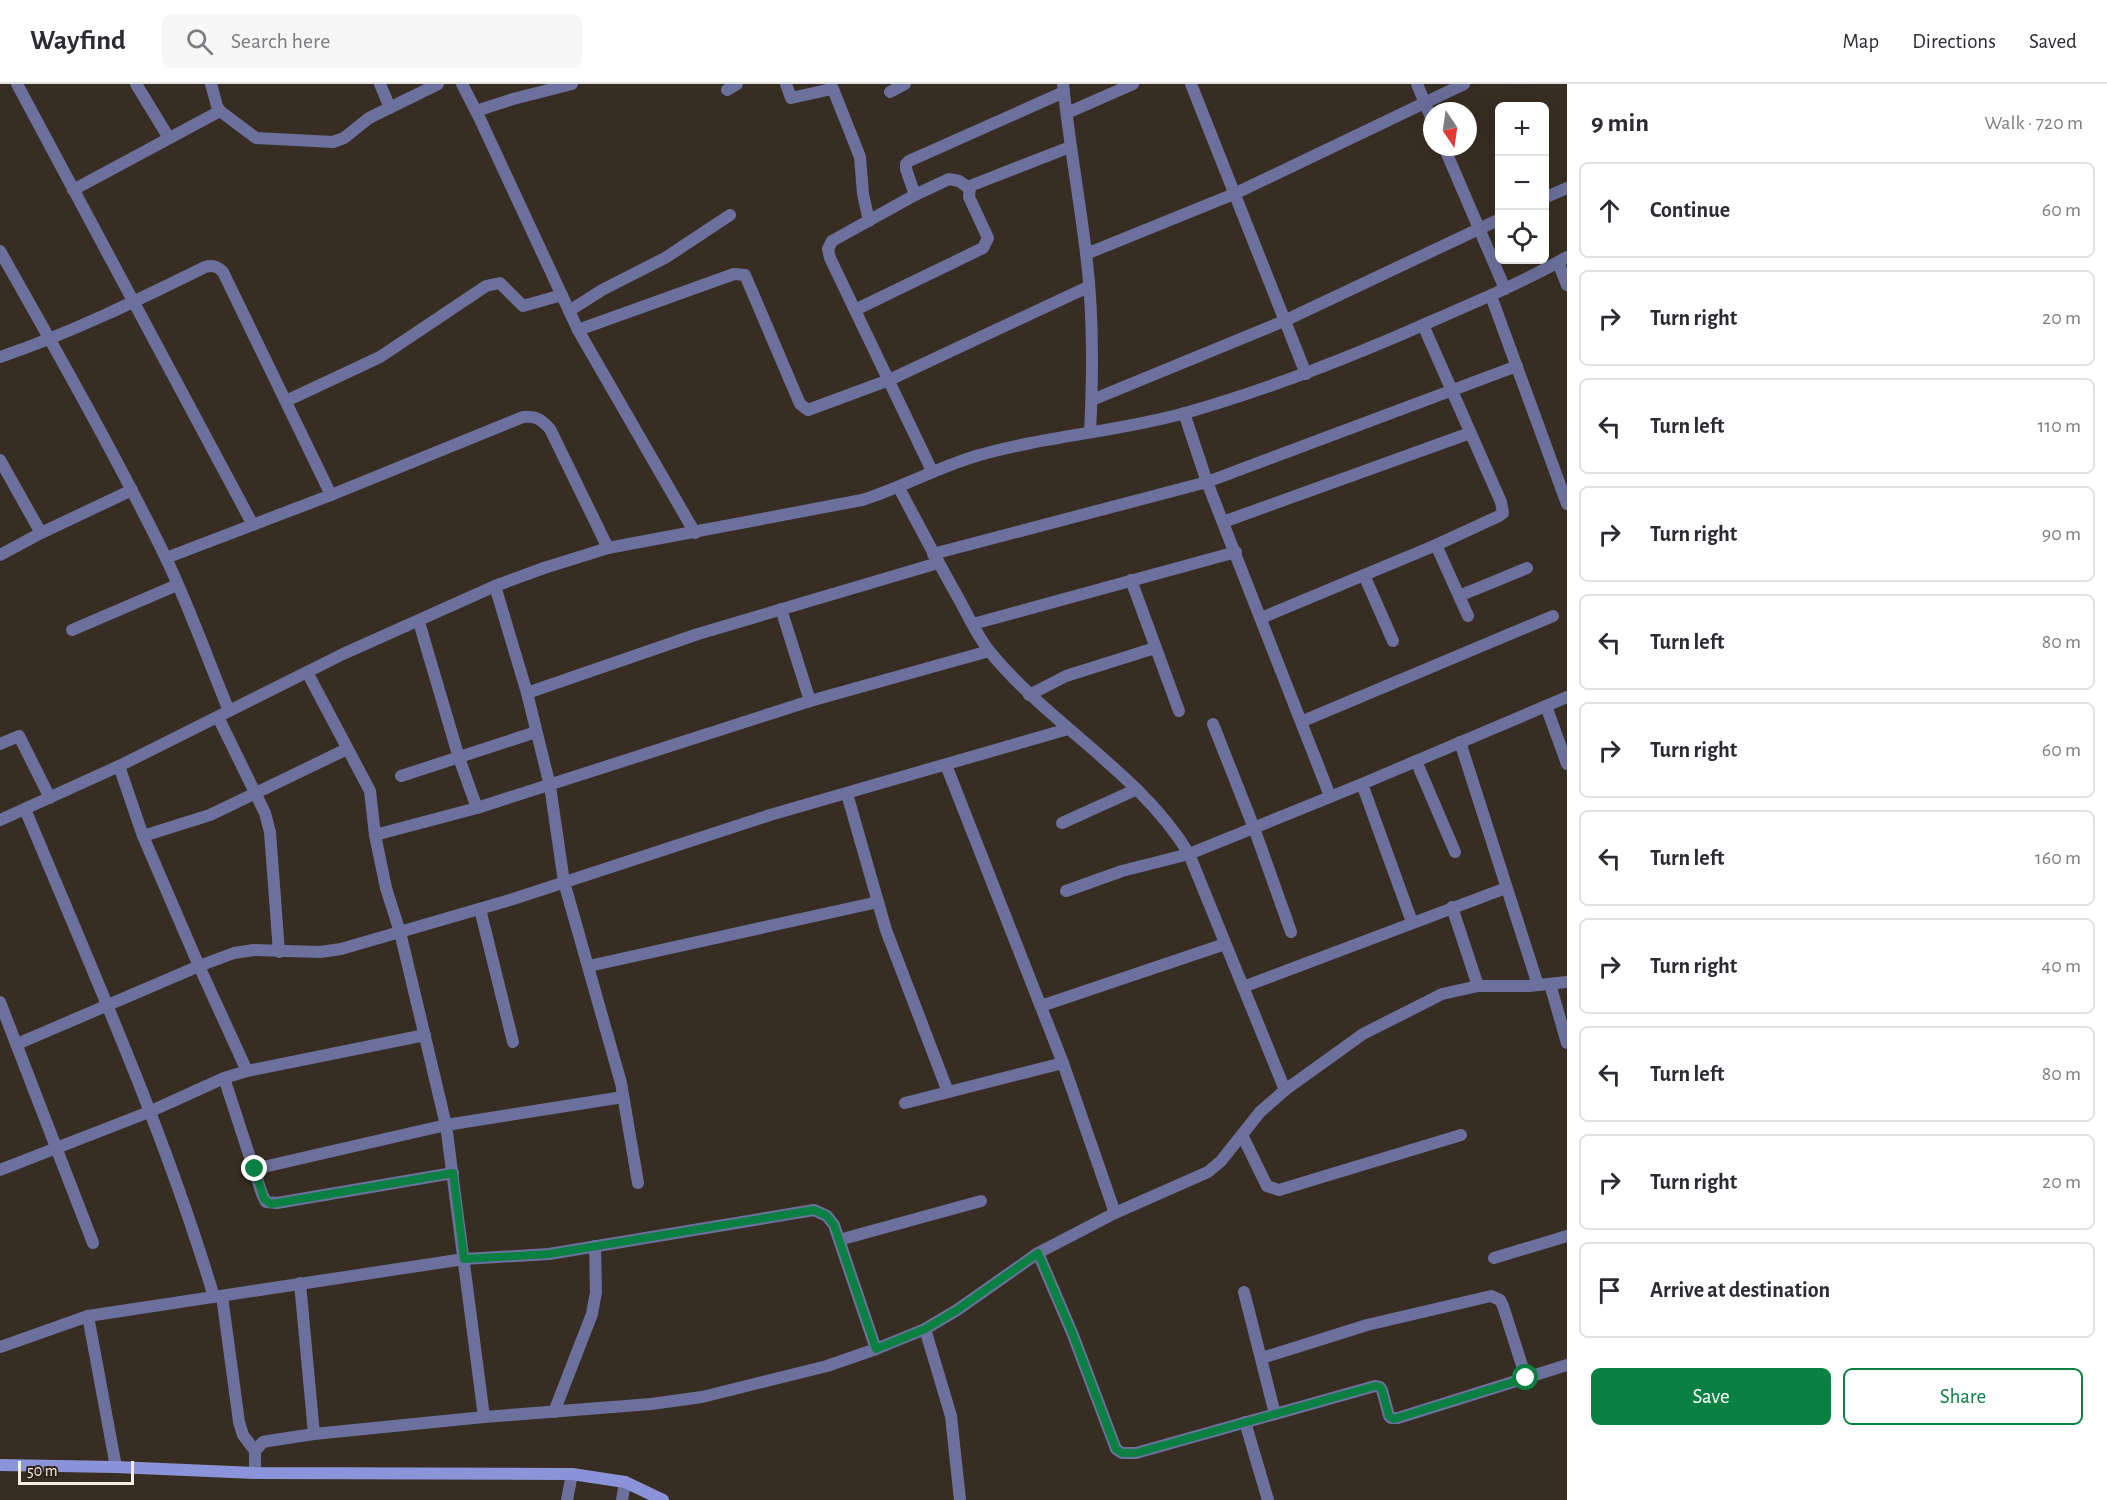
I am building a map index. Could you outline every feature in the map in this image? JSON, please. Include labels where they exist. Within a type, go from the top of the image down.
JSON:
[{"type":"street","points":[[17,84],[253,525]]},
{"type":"street","points":[[136,84],[169,138]]},
{"type":"street","points":[[211,84],[220,111],[256,138],[326,142],[344,138],[369,118],[438,84]]},
{"type":"street","points":[[380,84],[390,108]]},
{"type":"street","points":[[462,84],[578,330],[695,533]]},
{"type":"street","points":[[476,111],[572,84]]},
{"type":"street","points":[[786,84],[791,98],[832,87],[860,157],[862,194],[869,220]]},
{"type":"street","points":[[890,92],[905,84]]},
{"type":"street","points":[[1067,113],[1133,84]]},
{"type":"street","points":[[1191,84],[1306,374]]},
{"type":"street","points":[[1416,84],[1424,102],[1464,84]]},
{"type":"street","points":[[915,195],[906,168],[909,161],[1064,88],[1070,147],[1086,254],[1092,400],[1090,432]]},
{"type":"street","points":[[1086,254],[1234,194],[1423,102]]},
{"type":"street","points":[[73,190],[220,111]]},
{"type":"street","points":[[969,188],[975,183],[1070,147]]},
{"type":"street","points":[[1448,156],[1505,289]]},
{"type":"street","points":[[932,471],[828,249],[832,241],[949,179],[959,181],[969,188]]},
{"type":"street","points":[[855,310],[984,248],[988,238],[969,197],[969,188]]},
{"type":"street","points":[[1549,196],[1567,188]]},
{"type":"street","points":[[569,311],[602,290],[665,258],[730,215]]},
{"type":"street","points":[[1092,400],[1284,321],[1495,221]]},
{"type":"street","points":[[0,252],[51,340],[132,490],[177,585],[254,793],[265,813],[270,832],[279,952]]},
{"type":"street","points":[[0,820],[119,766],[343,654],[419,622],[495,586],[544,568],[608,548],[840,504],[899,488],[932,471],[987,454],[1184,413],[1306,374],[1359,354],[1491,296],[1562,259],[1567,285]]},
{"type":"street","points":[[0,357],[51,340],[205,267],[212,265],[218,267],[331,495]]},
{"type":"street","points":[[578,330],[740,273],[748,278],[800,404],[808,410],[889,380],[1088,287]]},
{"type":"street","points":[[286,401],[380,357],[486,286],[500,283],[524,306],[562,295]]},
{"type":"street","points":[[1491,296],[1567,504]]},
{"type":"street","points":[[1260,618],[1436,545],[1503,513],[1501,502],[1423,325]]},
{"type":"street","points":[[527,693],[698,634],[935,558],[1207,482],[1517,366]]},
{"type":"street","points":[[1184,413],[1207,482],[1303,721],[1330,796]]},
{"type":"street","points":[[166,558],[331,495],[524,417],[534,416],[549,429],[608,548]]},
{"type":"street","points":[[1223,522],[1470,434]]},
{"type":"street","points":[[0,460],[41,533]]},
{"type":"street","points":[[899,488],[935,558],[989,651],[1029,695],[1135,790],[1176,833],[1189,854],[1286,1090]]},
{"type":"street","points":[[0,555],[132,490]]},
{"type":"street","points":[[1436,545],[1468,616]]},
{"type":"street","points":[[973,624],[1236,552]]},
{"type":"street","points":[[1459,596],[1527,568]]},
{"type":"street","points":[[1364,574],[1393,641]]},
{"type":"street","points":[[1131,580],[1179,711]]},
{"type":"street","points":[[72,630],[177,585]]},
{"type":"street","points":[[495,586],[527,693],[550,786],[564,882],[623,1096],[638,1184]]},
{"type":"street","points":[[781,609],[810,701]]},
{"type":"street","points":[[1303,721],[1553,616]]},
{"type":"street","points":[[419,622],[459,758],[477,808]]},
{"type":"street","points":[[1029,695],[1066,676],[1155,648]]},
{"type":"street","points":[[375,836],[550,786],[810,701],[989,651]]},
{"type":"street","points":[[307,672],[370,791],[375,836],[386,888],[400,932],[446,1125],[484,1416]]},
{"type":"street","points":[[1066,891],[1122,871],[1189,854],[1567,697]]},
{"type":"street","points":[[1546,706],[1567,764]]},
{"type":"street","points":[[1213,724],[1254,828],[1291,932]]},
{"type":"street","points":[[17,1044],[199,966],[243,951],[330,951],[480,909],[770,816],[1068,729]]},
{"type":"street","points":[[401,776],[536,732]]},
{"type":"street","points":[[0,744],[19,736],[50,798]]},
{"type":"street","points":[[1460,742],[1506,888],[1567,1043]]},
{"type":"street","points":[[143,836],[210,814],[347,749]]},
{"type":"street","points":[[1416,761],[1455,852]]},
{"type":"street","points":[[946,765],[1063,1063],[1115,1212]]},
{"type":"street","points":[[119,766],[143,836],[247,1071]]},
{"type":"street","points":[[1362,784],[1412,922]]},
{"type":"street","points":[[1062,823],[1135,790]]},
{"type":"street","points":[[847,794],[886,930],[948,1092]]},
{"type":"street","points":[[25,809],[107,1005],[218,1296],[239,1422],[243,1435],[255,1451],[255,1473]]},
{"type":"street","points":[[1243,987],[1506,888]]},
{"type":"street","points":[[589,966],[878,902]]},
{"type":"street","points":[[1452,907],[1478,986]]},
{"type":"street","points":[[480,909],[513,1042]]},
{"type":"street","points":[[1041,1006],[1225,944]]},
{"type":"street","points":[[255,1451],[263,1442],[314,1434],[484,1416],[651,1404],[702,1397],[828,1366],[876,1349],[925,1329],[957,1310],[1038,1253],[1115,1212],[1208,1172],[1221,1161],[1260,1112],[1286,1090],[1363,1034],[1442,994],[1478,986],[1544,985],[1567,982]]},
{"type":"street","points":[[0,1002],[93,1243]]},
{"type":"street","points":[[0,1170],[149,1112],[224,1078],[247,1071],[425,1035]]},
{"type":"street","points":[[905,1103],[1063,1063]]},
{"type":"street","points":[[224,1078],[264,1199],[271,1204],[453,1173]]},
{"type":"street","points":[[255,1169],[446,1125],[623,1096]]},
{"type":"street","points":[[1242,1135],[1267,1186],[1274,1190],[1461,1136]]},
{"type":"street","points":[[839,1240],[981,1201]]},
{"type":"street","points":[[0,1347],[88,1316],[464,1259],[549,1254],[814,1210],[827,1216],[834,1225],[876,1349]]},
{"type":"street","points":[[1494,1258],[1567,1236]]},
{"type":"street","points":[[554,1412],[592,1314],[596,1292],[595,1246]]},
{"type":"street","points":[[1038,1253],[1073,1335],[1116,1449],[1122,1453],[1136,1453],[1375,1386],[1382,1390],[1389,1416],[1398,1418],[1567,1365]]},
{"type":"street","points":[[300,1283],[314,1434]]},
{"type":"street","points":[[1244,1292],[1275,1414]]},
{"type":"street","points":[[1262,1358],[1367,1325],[1491,1296],[1500,1300],[1503,1306],[1526,1378]]},
{"type":"street","points":[[88,1316],[116,1467]]},
{"type":"street","points":[[925,1329],[951,1416],[960,1500]]},
{"type":"street","points":[[1245,1422],[1268,1500]]},
{"type":"street","points":[[0,1465],[255,1473],[572,1474],[625,1482],[663,1500]]},
{"type":"street","points":[[567,1500],[572,1474]]},
{"type":"street","points":[[622,1500],[625,1482]]},
{"type":"route","points":[[255,1169],[261,1194],[266,1202],[271,1204],[453,1173],[464,1259],[549,1254],[814,1210],[822,1212],[834,1225],[876,1349],[925,1329],[957,1310],[1038,1253],[1073,1335],[1116,1449],[1128,1454],[1375,1386],[1382,1390],[1389,1416],[1394,1419],[1526,1378]]}]
